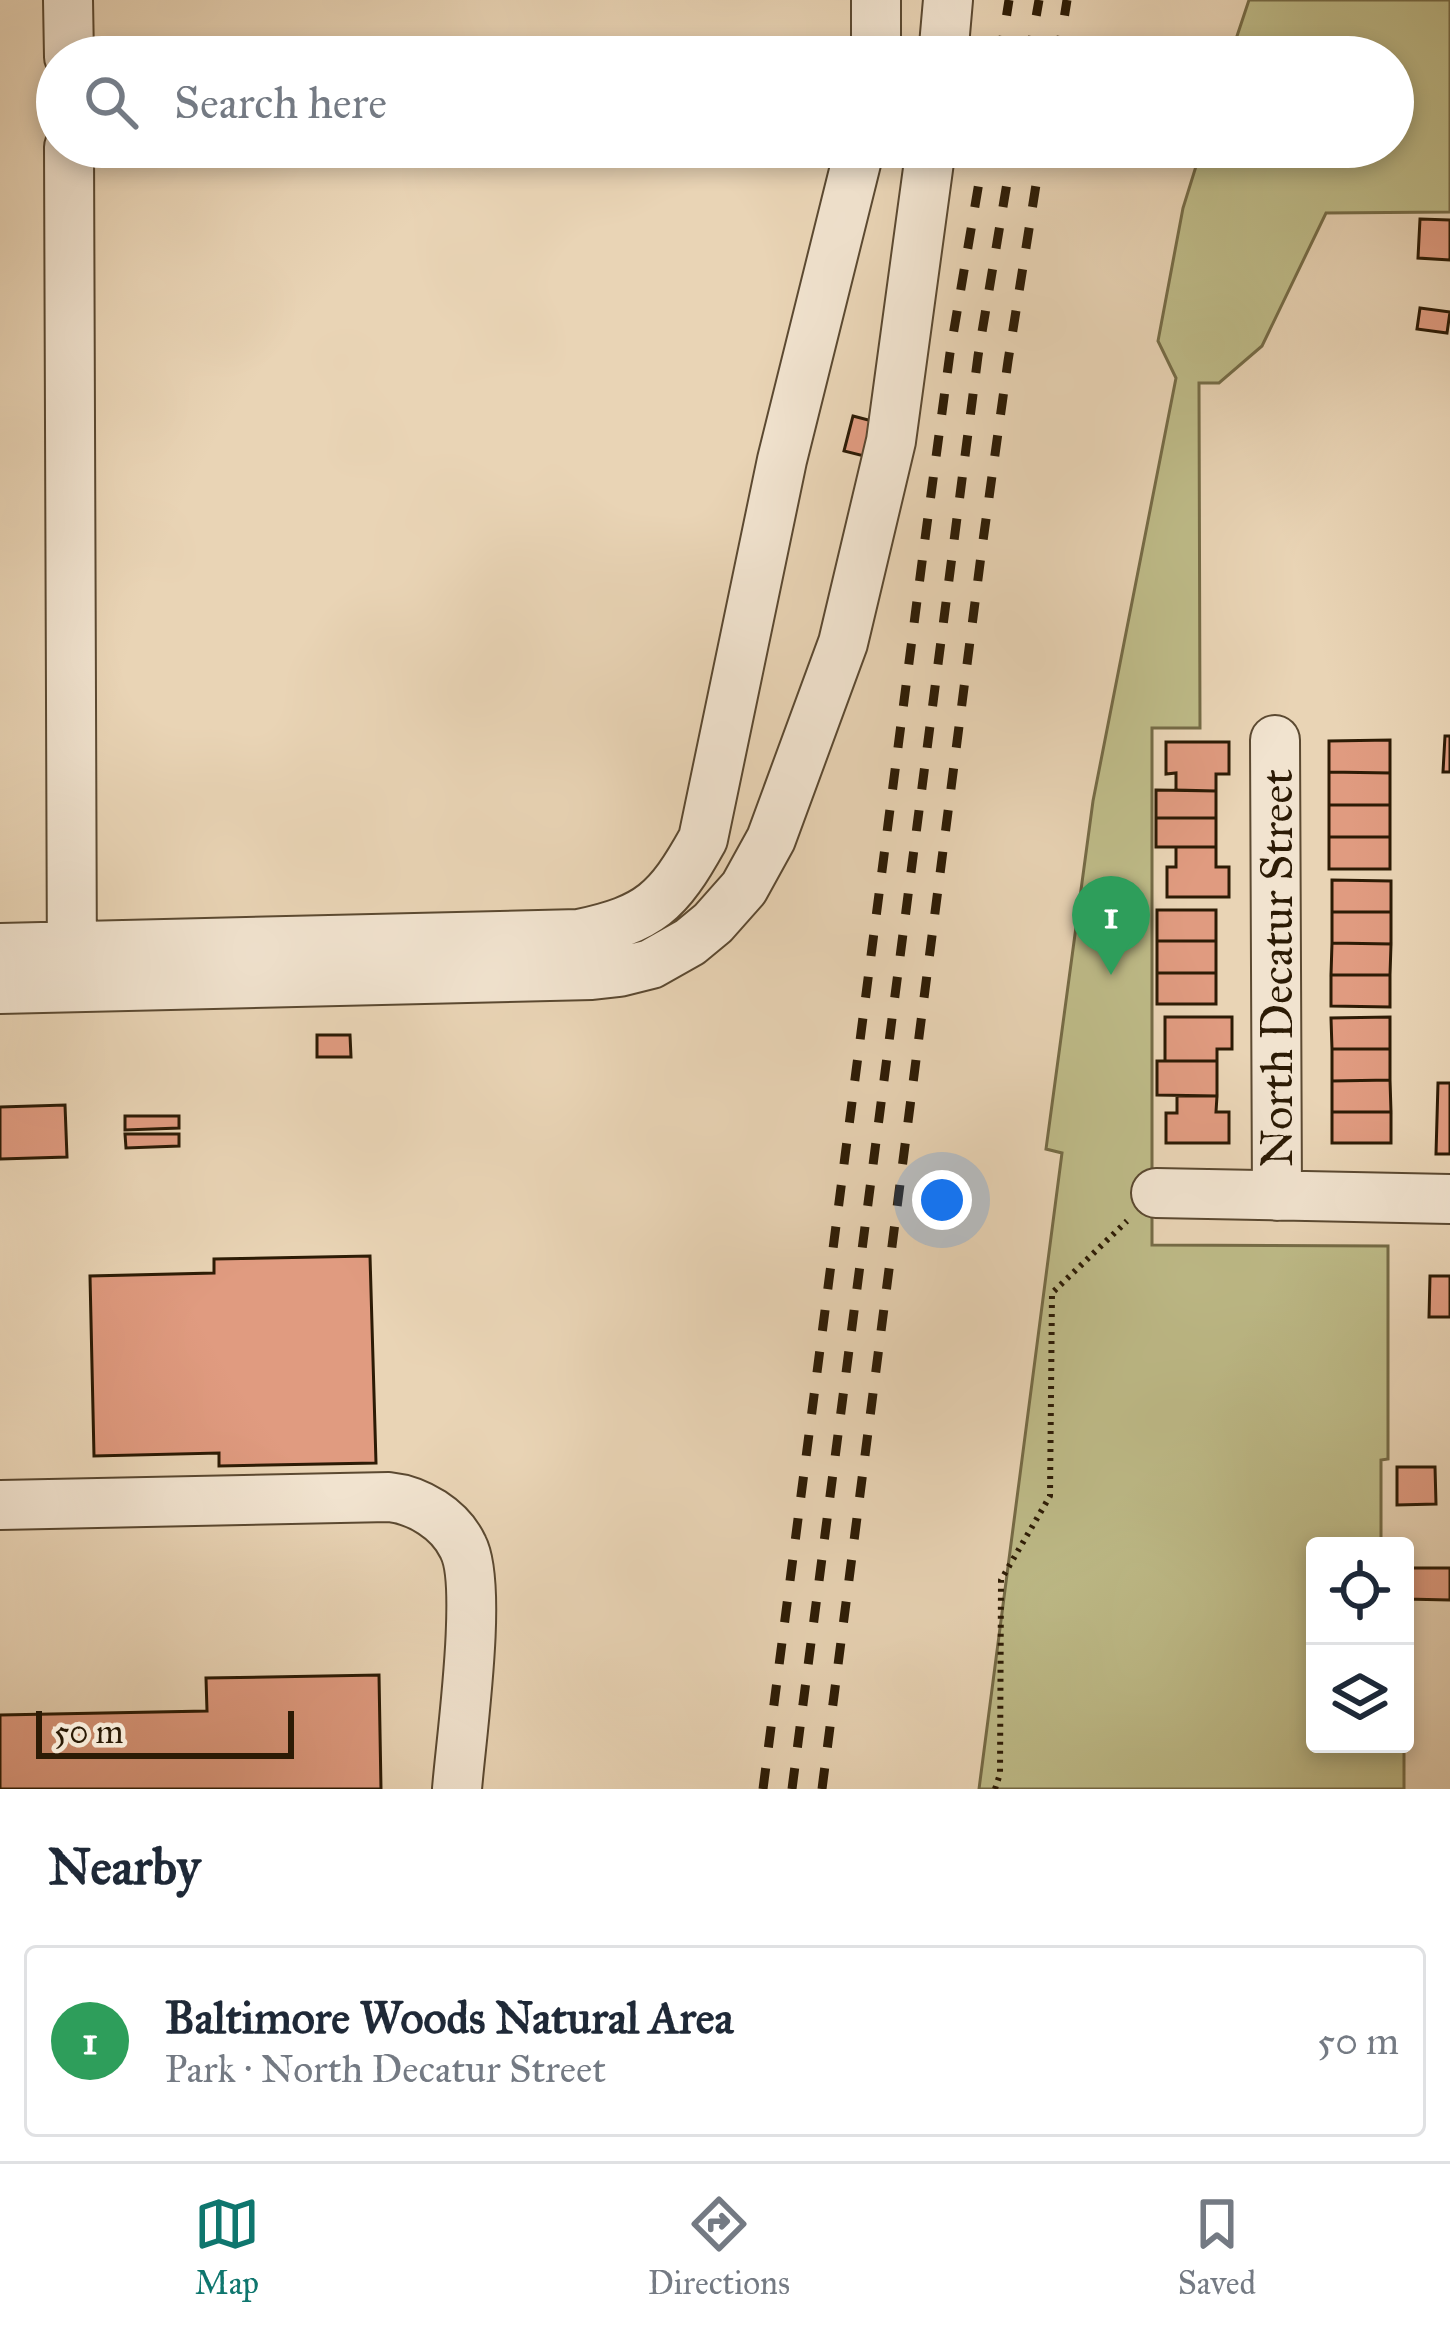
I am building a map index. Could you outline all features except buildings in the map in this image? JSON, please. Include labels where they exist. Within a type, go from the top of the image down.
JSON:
[{"type":"street","points":[[68,0],[69,36]]},
{"type":"street","points":[[876,0],[876,36]]},
{"type":"street","points":[[945,36],[948,0]]},
{"type":"street","points":[[69,168],[72,967]]},
{"type":"street","points":[[0,989],[72,967],[579,934],[619,925],[653,906],[680,880],[703,839],[782,460],[855,168]]},
{"type":"street","points":[[0,948],[72,967],[606,974],[651,964],[713,923],[744,888],[771,839],[843,643],[890,441],[928,168]]},
{"type":"street","name":"North Decatur Street","points":[[1275,740],[1276,1196]]},
{"type":"street","points":[[1156,1193],[1450,1199]]},
{"type":"street","points":[[0,1505],[389,1497],[408,1499],[432,1513],[464,1547],[470,1570],[457,1789]]},
{"type":"path","points":[[995,1789],[1000,1774],[1001,1580],[1050,1496],[1052,1293],[1156,1193]]},
{"type":"shaded area","points":[[1249,0],[1450,0],[1450,212],[1326,213],[1262,346],[1219,383],[1199,383],[1200,728],[1152,728],[1152,1245],[1388,1246],[1388,1459],[1381,1460],[1381,1537],[1306,1537],[1306,1753],[1404,1753],[1404,1789],[979,1789],[1062,1153],[1046,1149],[1093,801],[1176,378],[1158,341],[1183,208],[1195,168],[1414,168],[1414,36],[1237,36]]},
{"type":"railway","points":[[1003,36],[1009,0]]},
{"type":"railway","points":[[1033,36],[1039,0]]},
{"type":"railway","points":[[1061,36],[1067,0]]},
{"type":"railway","points":[[763,1789],[950,353],[981,168]]},
{"type":"railway","points":[[792,1789],[978,356],[1009,168]]},
{"type":"railway","points":[[822,1789],[982,548],[1039,168]]},
{"type":"place","name":"Baltimore Woods Natural Area","points":[[1111,975]]}]
